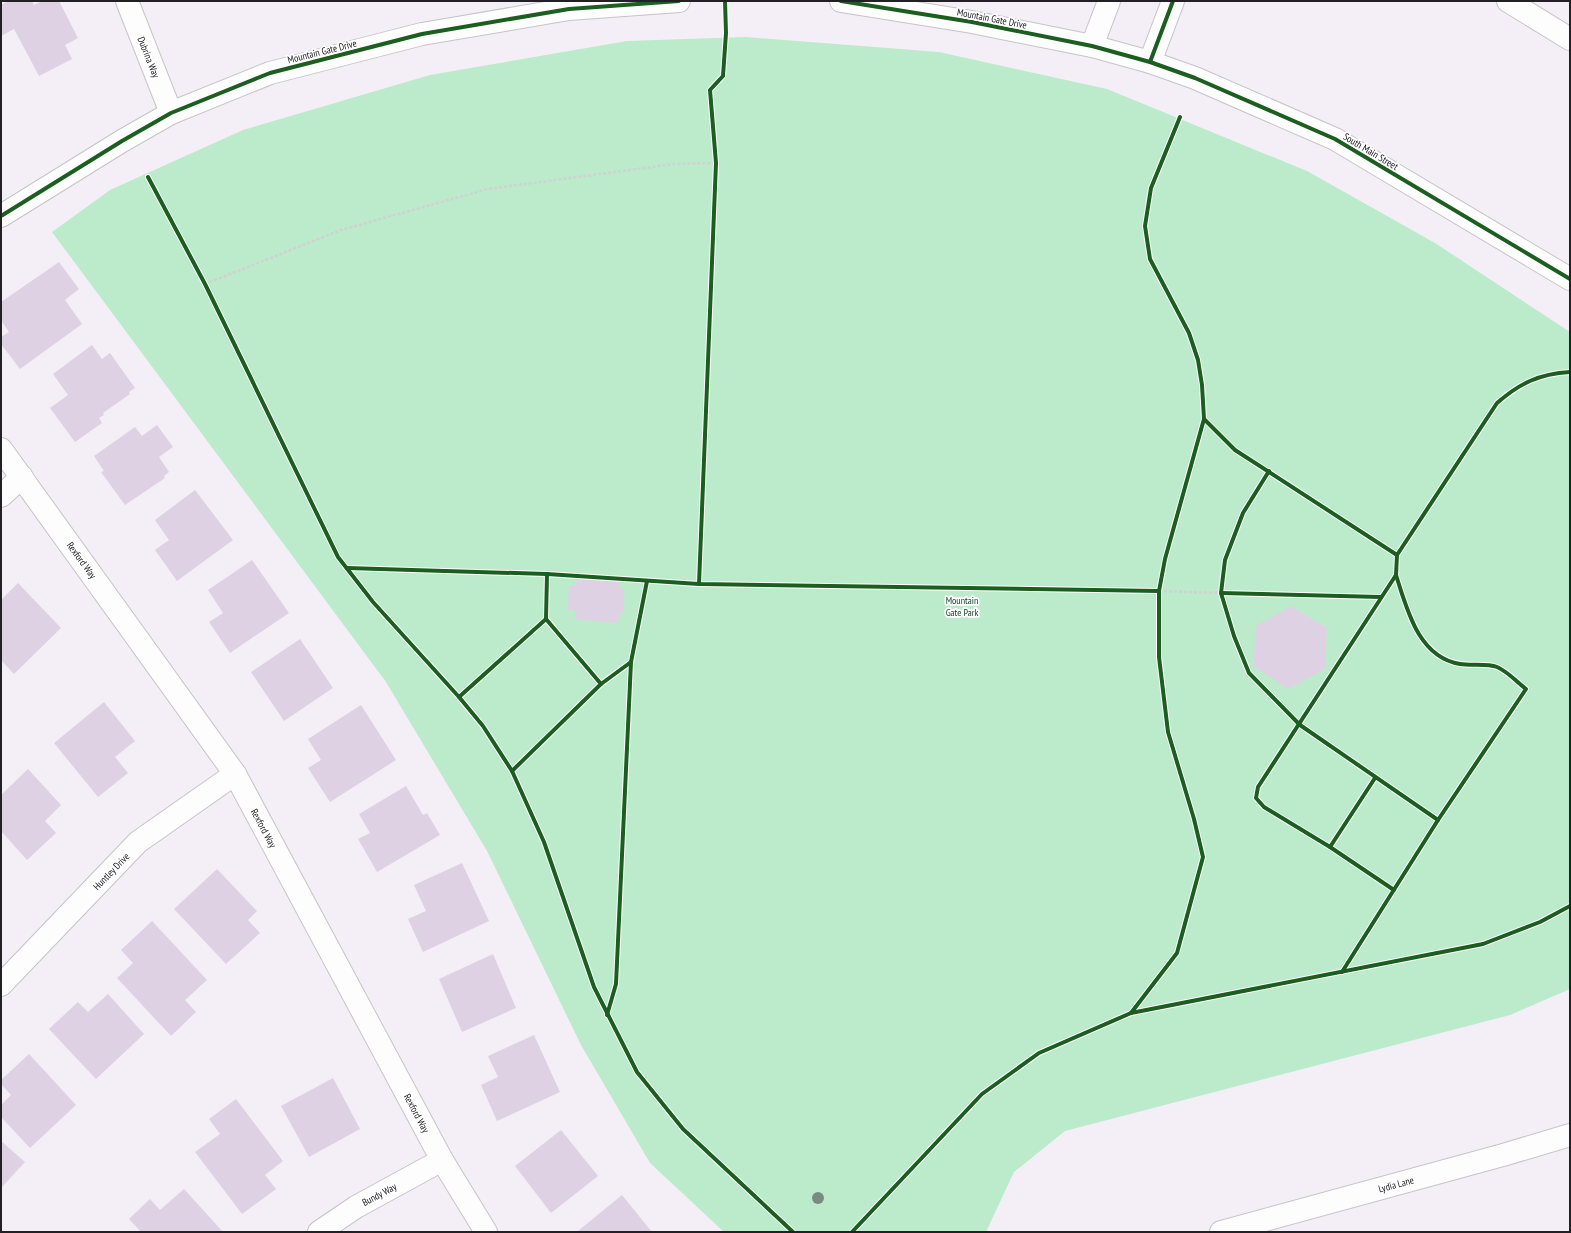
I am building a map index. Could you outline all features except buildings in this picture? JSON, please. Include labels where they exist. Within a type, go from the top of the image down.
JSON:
[{"type":"street","name":"Dubrina Way","points":[[127,1],[171,113]]},
{"type":"street","name":"Mountain Gate Drive","points":[[1,216],[122,141],[171,113],[270,73],[422,34],[569,9],[679,1]]},
{"type":"street","name":"Mountain Gate Drive","points":[[842,1],[972,22],[1092,46]]},
{"type":"street","points":[[1092,46],[1109,1]]},
{"type":"street","points":[[1150,62],[1173,1]]},
{"type":"street","points":[[1508,1],[1570,39]]},
{"type":"street","name":"South Main Street","points":[[1092,46],[1150,62],[1202,81],[1335,139],[1570,279]]},
{"type":"street","name":"Rexford Way","points":[[1,449],[235,774],[442,1160],[486,1232]]},
{"type":"street","points":[[1,496],[22,477]]},
{"type":"street","name":"Huntley Drive","points":[[1,985],[138,842],[235,774]]},
{"type":"street","name":"Lydia Lane","points":[[1222,1232],[1503,1155],[1570,1135]]},
{"type":"street","name":"Bundy Way","points":[[319,1232],[356,1207],[442,1160]]},
{"type":"path","points":[[715,156],[715,171]]},
{"type":"path","points":[[205,284],[341,230],[488,189],[674,164],[716,163]]},
{"type":"path","points":[[202,278],[209,291]]},
{"type":"path","points":[[1159,598],[1160,584]]},
{"type":"path","points":[[1222,586],[1221,593],[1223,600]]},
{"type":"path","points":[[1151,591],[1229,593]]},
{"type":"green space","name":"Mountain Gate Park","points":[[746,37],[939,52],[1107,89],[1307,171],[1435,243],[1570,332],[1570,989],[1510,1015],[1065,1131],[1014,1172],[986,1232],[724,1232],[650,1163],[581,1045],[487,851],[386,682],[52,232],[110,190],[243,130],[430,75],[627,41]]},
{"type":"cycle path","points":[[1,216],[122,141],[171,113],[270,73],[422,34],[569,9],[679,1]]},
{"type":"cycle path","points":[[699,584],[716,163],[710,90],[723,76],[726,33],[725,1]]},
{"type":"cycle path","points":[[841,1],[972,22],[1092,46],[1150,62],[1195,78],[1335,139],[1570,279]]},
{"type":"cycle path","points":[[1150,62],[1173,1]]},
{"type":"cycle path","points":[[1131,1013],[1177,953],[1203,857],[1194,819],[1168,732],[1159,657],[1159,591],[1165,559],[1204,419],[1202,385],[1198,360],[1189,333],[1150,259],[1145,226],[1151,188],[1180,117]]},
{"type":"cycle path","points":[[148,177],[205,284],[338,557],[373,602],[459,697],[483,726],[512,771],[544,842],[594,987],[637,1072],[683,1129],[793,1232]]},
{"type":"cycle path","points":[[1204,419],[1235,450],[1397,555],[1497,403],[1522,385],[1539,377],[1570,372]]},
{"type":"cycle path","points":[[1269,471],[1243,513],[1225,560],[1221,593],[1234,636],[1249,673],[1300,725],[1438,820]]},
{"type":"cycle path","points":[[1394,890],[1330,847],[1264,807],[1256,798],[1258,787],[1396,575],[1397,555]]},
{"type":"cycle path","points":[[347,568],[547,574],[699,584],[1159,591]]},
{"type":"cycle path","points":[[459,697],[546,619],[547,574]]},
{"type":"cycle path","points":[[1342,972],[1438,820],[1526,689],[1497,667],[1489,665],[1460,664],[1446,660],[1434,652],[1424,642],[1416,630],[1396,575]]},
{"type":"cycle path","points":[[607,1015],[616,984],[631,662],[647,581]]},
{"type":"cycle path","points":[[1221,593],[1381,597]]},
{"type":"cycle path","points":[[546,619],[601,684]]},
{"type":"cycle path","points":[[512,771],[601,684],[631,662]]},
{"type":"cycle path","points":[[1330,847],[1375,778]]},
{"type":"cycle path","points":[[852,1232],[982,1094],[1039,1053],[1131,1013],[1483,944],[1540,922],[1570,906]]}]
